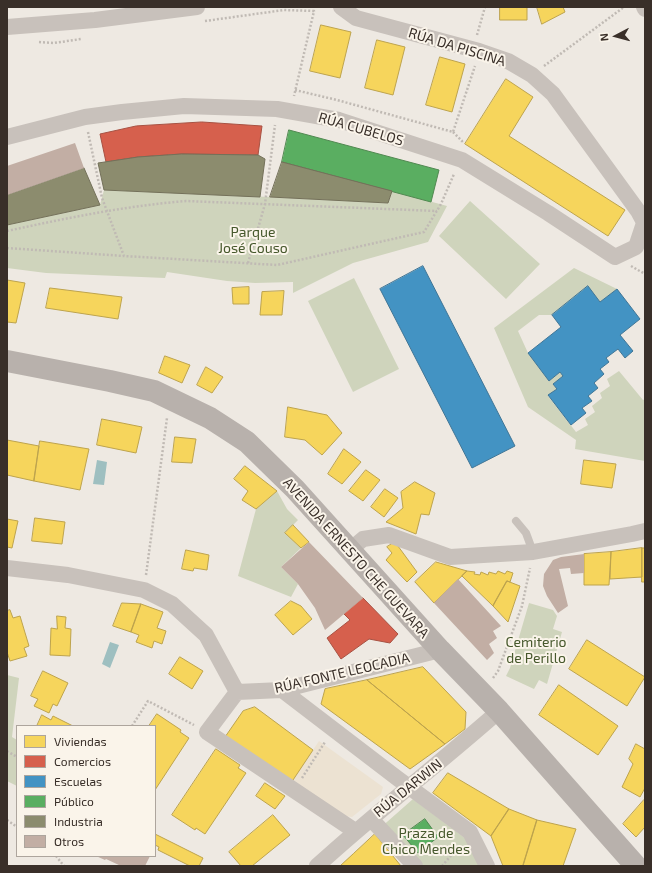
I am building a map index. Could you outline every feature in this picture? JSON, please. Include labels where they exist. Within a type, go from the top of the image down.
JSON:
[{"type":"main road","name":"AVENIDA ERNESTO CHE GUEVARA","points":[[7,361],[154,391],[210,418],[247,442],[296,489],[440,650],[499,711],[636,866]]},
{"type":"street","points":[[7,27],[95,13],[197,7]]},
{"type":"street","name":"RÚA DA PISCINA","points":[[341,7],[356,18],[478,46],[532,75],[559,102],[638,211],[645,223]]},
{"type":"street","name":"RÚA CUBELOS","points":[[7,137],[85,117],[122,112],[184,106],[277,110],[339,120],[462,160],[548,213],[614,257],[636,247],[645,223]]},
{"type":"street","points":[[350,550],[362,539],[389,535],[450,557],[533,552],[645,531]]},
{"type":"street","points":[[7,568],[68,575],[144,590],[172,604],[206,635],[237,692],[207,732],[355,831]]},
{"type":"street","name":"RÚA FONTE LEOCADIA","points":[[237,692],[282,690],[440,650]]},
{"type":"street","points":[[282,690],[470,832],[487,866]]},
{"type":"street","name":"RÚA DARWIN","points":[[317,866],[370,818],[467,740],[499,711]]},
{"type":"street","points":[[370,818],[415,866]]},
{"type":"lane","points":[[516,521],[526,533],[533,552]]},
{"type":"path","points":[[295,90],[453,132],[478,46],[485,7]]},
{"type":"path","points":[[532,75],[624,7]]},
{"type":"path","points":[[297,81],[314,11]]},
{"type":"path","points":[[248,263],[265,204],[277,110]]},
{"type":"path","points":[[85,117],[102,198],[124,256]]},
{"type":"path","points":[[7,248],[277,265],[424,232],[437,211],[462,160]]},
{"type":"path","points":[[7,231],[107,210],[186,201],[437,211]]},
{"type":"path","points":[[144,590],[170,398]]},
{"type":"path","points":[[482,694],[498,671],[522,606],[533,552]]},
{"type":"path","points":[[133,725],[148,701],[207,732]]},
{"type":"path","points":[[293,790],[334,730]]},
{"type":"path","points":[[7,751],[16,756]]},
{"type":"path","points":[[7,820],[16,826]]},
{"type":"path","points":[[442,866],[470,832]]},
{"type":"path","points":[[57,857],[64,866]]},
{"type":"green space","name":"Parque José Couso","points":[[104,190],[388,203],[392,191],[447,206],[428,242],[353,263],[293,293],[293,282],[255,283],[227,281],[167,272],[165,278],[46,273],[7,268],[7,225],[100,205]]},
{"type":"green space","points":[[470,201],[540,264],[506,299],[439,236]]},
{"type":"green space","points":[[574,268],[617,289],[600,302],[588,287],[552,315],[539,315],[518,331],[528,353],[549,381],[560,372],[563,376],[553,384],[557,389],[548,396],[576,432],[588,425],[585,419],[595,412],[592,406],[602,398],[600,393],[610,386],[607,379],[619,371],[643,400],[645,399],[645,461],[575,449],[576,440],[528,407],[494,328]]},
{"type":"green space","points":[[354,278],[399,369],[353,392],[308,301]]},
{"type":"green space","points":[[277,491],[287,509],[298,520],[285,533],[301,548],[281,567],[298,584],[291,597],[238,576],[256,509]]},
{"type":"green space","name":"Cemiterio de Perillo","points":[[529,603],[553,610],[557,616],[553,629],[562,632],[547,684],[539,680],[534,689],[506,676],[510,668]]},
{"type":"green space","points":[[7,675],[19,678],[12,737],[16,739],[16,786],[7,781]]},
{"type":"green space","name":"Praza de Chico Mendes","points":[[413,799],[465,838],[482,866],[415,866],[379,829]]},
{"type":"shaded area","points":[[319,741],[383,787],[381,794],[352,817],[344,816],[291,783]]},
{"type":"water","points":[[97,460],[107,462],[104,485],[93,484]]},
{"type":"water","points":[[110,642],[119,645],[110,668],[102,664]]},
{"type":"building: Viviendas","points":[[500,7],[527,7],[527,20],[500,20]]},
{"type":"building: Viviendas","points":[[537,7],[563,7],[565,12],[542,24]]},
{"type":"building: Viviendas","points":[[321,25],[351,32],[340,78],[310,71]]},
{"type":"building: Viviendas","points":[[377,40],[405,47],[393,95],[365,88]]},
{"type":"building: Viviendas","points":[[440,57],[465,64],[452,112],[426,105]]},
{"type":"building: Viviendas","points":[[506,79],[533,97],[509,136],[625,210],[608,236],[465,144]]},
{"type":"building: Viviendas","points":[[7,280],[25,283],[16,323],[7,322]]},
{"type":"building: Viviendas","points":[[249,287],[249,304],[233,304],[232,288]]},
{"type":"building: Viviendas","points":[[50,288],[122,297],[118,319],[46,308]]},
{"type":"building: Viviendas","points":[[284,291],[282,315],[260,315],[262,292]]},
{"type":"building: Viviendas","points":[[165,356],[190,365],[182,383],[159,373]]},
{"type":"building: Viviendas","points":[[206,367],[223,377],[212,393],[197,385]]},
{"type":"building: Viviendas","points":[[288,407],[327,415],[342,433],[322,455],[305,440],[285,437]]},
{"type":"building: Viviendas","points":[[102,419],[142,427],[136,453],[97,445]]},
{"type":"building: Viviendas","points":[[175,437],[196,439],[192,463],[172,462]]},
{"type":"building: Viviendas","points":[[7,440],[39,446],[34,481],[7,475]]},
{"type":"building: Viviendas","points":[[40,441],[89,449],[80,490],[34,481]]},
{"type":"building: Viviendas","points":[[344,449],[361,462],[342,484],[328,474]]},
{"type":"building: Viviendas","points":[[584,460],[616,464],[612,488],[581,484]]},
{"type":"building: Viviendas","points":[[245,466],[277,491],[256,509],[242,500],[248,491],[234,479]]},
{"type":"building: Viviendas","points":[[366,470],[380,480],[363,501],[349,491]]},
{"type":"building: Viviendas","points":[[415,482],[435,493],[429,515],[421,514],[416,534],[386,522],[403,508],[401,492]]},
{"type":"building: Viviendas","points":[[385,489],[398,498],[384,517],[371,507]]},
{"type":"building: Viviendas","points":[[35,518],[65,522],[62,544],[32,541]]},
{"type":"building: Viviendas","points":[[7,519],[18,521],[12,548],[7,547]]},
{"type":"building: Viviendas","points":[[293,525],[309,542],[301,548],[285,533]]},
{"type":"building: Viviendas","points":[[395,542],[417,572],[407,582],[386,560],[392,553],[387,547]]},
{"type":"building: Viviendas","points":[[642,548],[642,577],[610,579],[611,552]]},
{"type":"building: Viviendas","points":[[642,548],[645,548],[645,582],[642,582]]},
{"type":"building: Viviendas","points":[[186,550],[209,555],[207,570],[194,568],[193,571],[182,569]]},
{"type":"building: Viviendas","points":[[611,552],[609,585],[584,585],[584,554]]},
{"type":"building: Viviendas","points":[[436,562],[467,571],[434,603],[415,582]]},
{"type":"building: Viviendas","points":[[467,571],[475,572],[474,574],[480,575],[481,572],[488,575],[489,572],[496,574],[498,571],[505,574],[507,571],[513,573],[510,582],[507,581],[493,606],[462,576]]},
{"type":"building: Viviendas","points":[[507,581],[520,586],[508,622],[493,606]]},
{"type":"building: Viviendas","points":[[291,601],[301,606],[312,619],[293,635],[275,615]]},
{"type":"building: Viviendas","points":[[122,603],[141,604],[131,632],[113,626]]},
{"type":"building: Viviendas","points":[[141,604],[163,612],[157,628],[166,631],[162,644],[154,641],[152,648],[136,642],[139,635],[131,632]]},
{"type":"building: Viviendas","points":[[10,610],[13,618],[20,616],[29,646],[24,648],[27,656],[10,661],[7,652],[7,611]]},
{"type":"building: Viviendas","points":[[57,616],[66,617],[65,628],[71,629],[70,656],[50,655],[51,628],[57,629]]},
{"type":"building: Viviendas","points":[[587,640],[645,677],[627,706],[569,669]]},
{"type":"building: Viviendas","points":[[180,657],[203,671],[192,689],[169,674]]},
{"type":"building: Viviendas","points":[[423,667],[466,712],[465,729],[445,744],[367,680]]},
{"type":"building: Viviendas","points":[[43,671],[68,683],[57,706],[53,704],[49,713],[34,706],[38,699],[31,696]]},
{"type":"building: Viviendas","points":[[367,680],[445,744],[410,769],[321,704],[325,689]]},
{"type":"building: Viviendas","points":[[559,685],[618,726],[598,755],[539,715]]},
{"type":"building: Viviendas","points":[[255,707],[313,750],[291,783],[225,737],[243,711]]},
{"type":"building: Viviendas","points":[[157,714],[181,730],[180,732],[189,738],[156,788],[156,725],[150,725]]},
{"type":"building: Viviendas","points":[[42,715],[51,720],[53,716],[71,725],[37,725]]},
{"type":"building: Viviendas","points":[[636,744],[645,749],[645,788],[640,797],[622,787],[633,764],[629,759]]},
{"type":"building: Viviendas","points":[[216,749],[240,765],[238,768],[246,773],[205,834],[196,828],[195,830],[172,815]]},
{"type":"building: Viviendas","points":[[448,773],[509,809],[491,836],[433,793]]},
{"type":"building: Viviendas","points":[[265,783],[285,796],[275,809],[256,796]]},
{"type":"building: Viviendas","points":[[644,800],[645,827],[636,837],[623,824]]},
{"type":"building: Viviendas","points":[[509,809],[537,820],[523,866],[503,866],[491,836]]},
{"type":"building: Viviendas","points":[[273,815],[290,835],[252,866],[241,866],[229,852]]},
{"type":"building: Viviendas","points":[[537,820],[576,829],[563,866],[523,866]]},
{"type":"building: Viviendas","points":[[156,834],[203,858],[199,866],[190,866],[158,850],[159,847],[156,846]]},
{"type":"building: Viviendas","points":[[375,834],[401,866],[340,866],[353,854]]},
{"type":"building: Comercios","points":[[202,122],[262,126],[258,155],[182,154],[138,157],[106,162],[100,134],[136,126]]},
{"type":"building: Comercios","points":[[363,598],[398,634],[390,643],[369,639],[341,659],[327,638],[350,620],[344,614]]},
{"type":"building: Escuelas","points":[[423,266],[515,446],[472,468],[380,289]]},
{"type":"building: Escuelas","points":[[588,286],[600,302],[617,289],[640,319],[620,335],[633,351],[625,358],[618,349],[606,358],[609,362],[600,369],[604,374],[594,383],[598,388],[588,396],[592,401],[582,408],[586,413],[571,425],[548,395],[557,389],[553,384],[563,376],[560,372],[549,381],[528,353],[561,327],[552,315]]},
{"type":"building: Público","points":[[289,130],[439,170],[431,202],[282,162]]},
{"type":"building: Público","points":[[425,819],[438,837],[418,853],[403,835]]},
{"type":"building: Industria","points":[[182,154],[258,155],[265,159],[260,197],[104,190],[98,163],[138,157]]},
{"type":"building: Industria","points":[[282,162],[392,191],[388,203],[270,197]]},
{"type":"building: Industria","points":[[84,168],[100,205],[7,225],[7,195]]},
{"type":"building: Otros","points":[[75,143],[84,168],[7,195],[7,166]]},
{"type":"building: Otros","points":[[309,542],[363,598],[325,630],[315,608],[298,584],[281,567]]},
{"type":"building: Otros","points":[[584,554],[584,573],[571,574],[570,568],[559,569],[568,606],[558,613],[547,596],[543,586],[544,574],[553,560],[561,557]]},
{"type":"building: Otros","points":[[458,579],[501,626],[493,631],[497,638],[489,644],[494,653],[487,660],[434,603]]},
{"type":"building: Otros","points":[[98,857],[150,857],[145,866],[121,866],[106,859],[105,860]]}]
